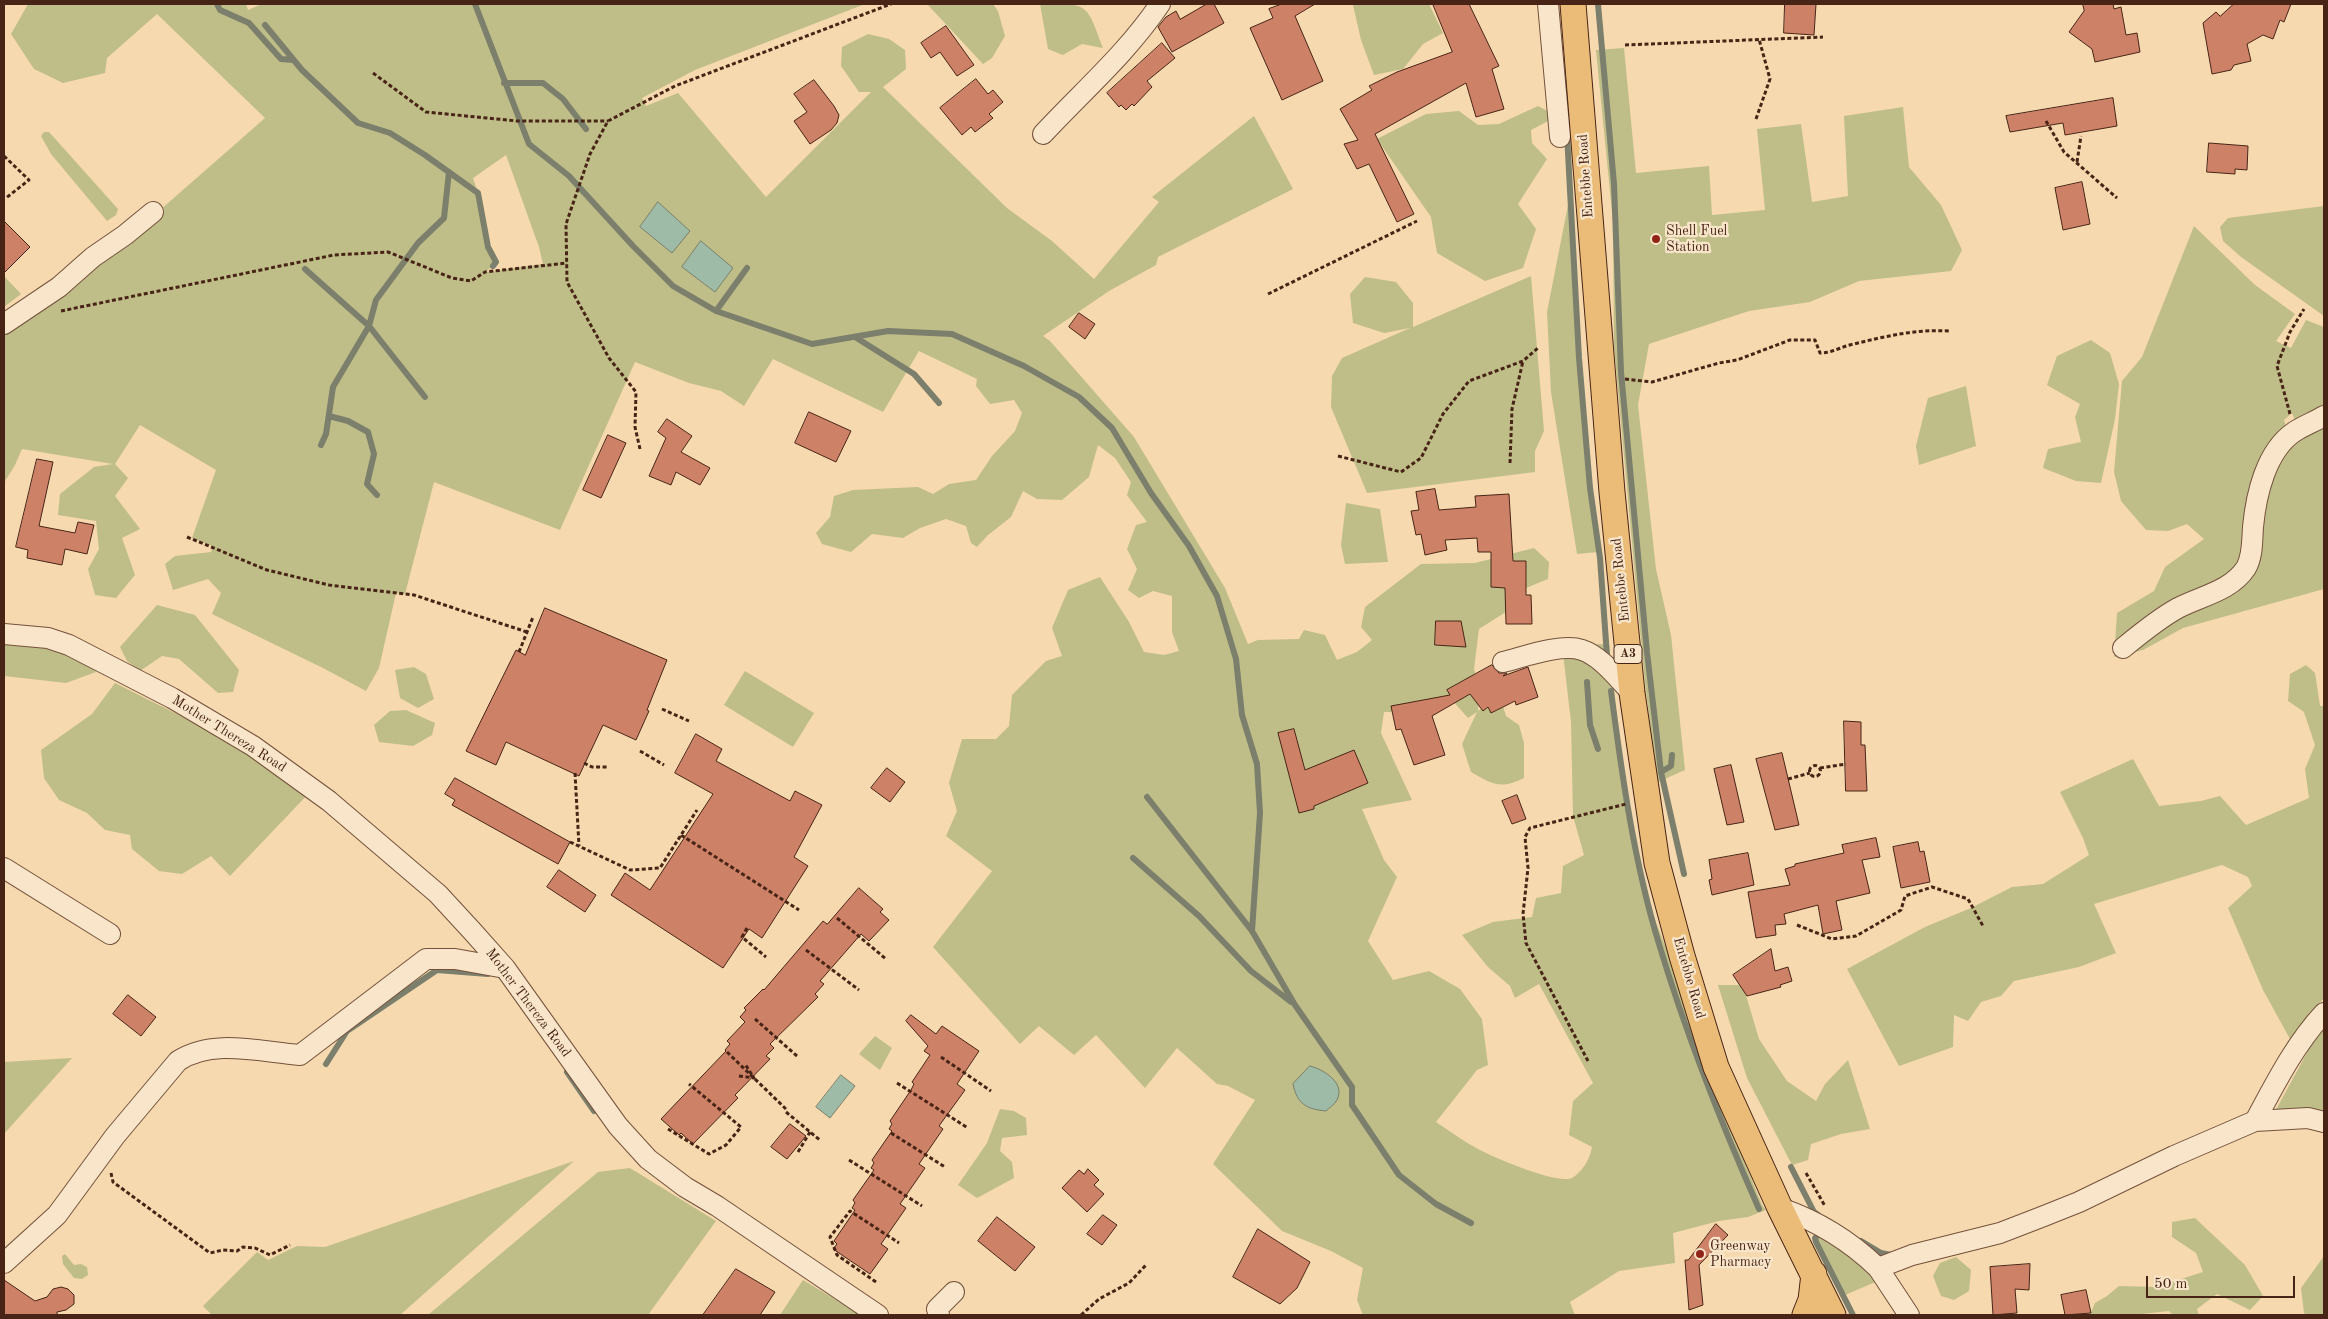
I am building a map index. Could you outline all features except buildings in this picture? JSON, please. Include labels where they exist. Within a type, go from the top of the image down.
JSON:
[{"type":"main road","name":"Entebbe Road","points":[[1573,4],[1595,296],[1632,693],[1657,863],[1682,956],[1716,1067],[1780,1208],[1814,1274]]},
{"type":"main road","points":[[1805,1315],[1811,1300],[1814,1274]]},
{"type":"main road","name":"A3","points":[[1814,1274],[1833,1315]]},
{"type":"street","points":[[1043,134],[1107,68],[1149,21],[1160,4]]},
{"type":"street","points":[[1548,4],[1560,137]]},
{"type":"street","points":[[4,324],[59,287],[93,257],[125,235],[153,212]]},
{"type":"street","points":[[2123,648],[2148,627],[2178,608],[2222,589],[2237,578],[2246,567],[2251,554],[2256,507],[2268,463],[2280,446],[2293,433],[2324,416]]},
{"type":"street","name":"Mother Thereza Road","points":[[4,634],[48,638],[69,645],[172,698],[254,746],[329,801],[438,894],[505,968],[618,1126],[648,1159],[685,1187],[717,1206],[878,1315]]},
{"type":"street","points":[[1503,662],[1569,647],[1584,650],[1606,667],[1632,693]]},
{"type":"street","points":[[4,868],[110,934]]},
{"type":"street","points":[[4,1263],[57,1216],[115,1136],[178,1061],[190,1053],[213,1048],[300,1055],[426,959],[455,959],[505,968]]},
{"type":"street","points":[[2255,1121],[2280,1076],[2324,1013]]},
{"type":"street","points":[[1878,1268],[1912,1255],[2000,1233],[2044,1216],[2255,1121],[2308,1118],[2324,1122]]},
{"type":"street","points":[[1780,1208],[1800,1215],[1832,1231],[1859,1249],[1878,1268],[1909,1315]]},
{"type":"street","points":[[939,1315],[937,1309],[954,1292]]},
{"type":"path","points":[[373,73],[426,112],[517,121],[608,121],[675,86],[891,4]]},
{"type":"path","points":[[1625,45],[1823,36]]},
{"type":"path","points":[[1756,119],[1770,79],[1759,39]]},
{"type":"path","points":[[608,121],[590,154],[566,224],[567,282],[609,358],[636,392],[635,427],[640,449]]},
{"type":"path","points":[[2046,121],[2064,152],[2117,198]]},
{"type":"path","points":[[2077,163],[2080,136]]},
{"type":"path","points":[[4,156],[28,180],[6,198]]},
{"type":"path","points":[[1268,294],[1417,221]]},
{"type":"path","points":[[55,312],[334,255],[388,252],[452,278],[471,281],[485,272],[567,263]]},
{"type":"path","points":[[2293,433],[2287,397],[2277,366],[2290,332],[2304,309]]},
{"type":"path","points":[[1627,379],[1652,382],[1719,363],[1737,360],[1790,340],[1815,340],[1820,353],[1829,353],[1851,344],[1924,329],[1950,331]]},
{"type":"path","points":[[1338,456],[1401,472],[1421,458],[1443,414],[1469,381],[1523,361],[1538,348]]},
{"type":"path","points":[[1510,463],[1512,409],[1523,361]]},
{"type":"path","points":[[186,537],[267,570],[329,585],[414,595],[527,632]]},
{"type":"path","points":[[518,652],[533,617]]},
{"type":"path","points":[[662,709],[689,721]]},
{"type":"path","points":[[640,751],[664,765]]},
{"type":"path","points":[[584,763],[592,768],[607,767]]},
{"type":"path","points":[[1810,773],[1812,766],[1820,768],[1846,764]]},
{"type":"path","points":[[1788,779],[1810,773],[1814,776],[1819,775],[1820,768]]},
{"type":"path","points":[[574,773],[578,846]]},
{"type":"path","points":[[1588,1061],[1526,943],[1523,914],[1528,868],[1525,837],[1530,828],[1623,804]]},
{"type":"path","points":[[570,842],[630,870],[660,868],[698,810]]},
{"type":"path","points":[[681,835],[799,910]]},
{"type":"path","points":[[1797,925],[1832,939],[1856,936],[1901,910],[1905,896],[1932,887],[1968,900],[1983,926]]},
{"type":"path","points":[[837,918],[886,959]]},
{"type":"path","points":[[746,928],[742,937],[766,957]]},
{"type":"path","points":[[806,950],[858,990]]},
{"type":"path","points":[[755,1019],[797,1056]]},
{"type":"path","points":[[727,1052],[787,1111],[821,1141]]},
{"type":"path","points":[[941,1058],[991,1091]]},
{"type":"path","points":[[745,1064],[754,1078]]},
{"type":"path","points":[[739,1076],[754,1078]]},
{"type":"path","points":[[897,1083],[968,1128]]},
{"type":"path","points":[[668,1128],[709,1154],[726,1145],[741,1127],[688,1084]]},
{"type":"path","points":[[798,1152],[810,1132]]},
{"type":"path","points":[[891,1132],[945,1167]]},
{"type":"path","points":[[849,1160],[922,1206]]},
{"type":"path","points":[[1806,1173],[1827,1210]]},
{"type":"path","points":[[113,1182],[210,1253],[223,1250],[237,1251],[242,1247],[255,1248],[270,1255],[290,1245]]},
{"type":"path","points":[[876,1282],[837,1255],[830,1238],[850,1212],[899,1243]]},
{"type":"path","points":[[1081,1315],[1099,1299],[1129,1283],[1146,1265]]},
{"type":"shaded area","points":[[28,4],[246,4],[248,10],[262,4],[865,4],[695,70],[642,98],[646,106],[678,93],[766,197],[871,92],[859,92],[841,66],[842,47],[868,34],[889,39],[905,50],[906,69],[883,87],[1007,208],[1052,241],[1094,279],[1159,202],[1152,197],[1254,116],[1293,189],[1158,257],[1156,265],[1109,291],[1043,336],[1050,341],[1134,437],[1225,588],[1248,644],[1258,640],[1299,639],[1304,630],[1325,635],[1337,660],[1357,652],[1372,640],[1361,627],[1365,607],[1421,564],[1475,563],[1534,548],[1549,562],[1548,579],[1526,588],[1520,603],[1479,629],[1474,669],[1480,689],[1478,711],[1493,700],[1503,706],[1506,716],[1519,725],[1524,743],[1524,778],[1502,785],[1485,780],[1471,772],[1462,744],[1477,712],[1468,718],[1452,700],[1408,712],[1384,712],[1381,733],[1412,800],[1362,809],[1384,860],[1397,877],[1368,941],[1393,980],[1429,971],[1460,989],[1482,1019],[1488,1065],[1477,1070],[1436,1122],[1478,1149],[1511,1164],[1554,1178],[1565,1179],[1576,1175],[1590,1156],[1592,1147],[1569,1135],[1573,1101],[1593,1083],[1539,984],[1515,998],[1510,986],[1488,967],[1462,935],[1493,922],[1532,917],[1536,898],[1561,893],[1563,866],[1584,855],[1573,816],[1571,722],[1562,645],[1609,644],[1627,814],[1640,882],[1672,963],[1713,1084],[1762,1205],[1766,1210],[1748,1217],[1719,1221],[1673,1233],[1675,1263],[1619,1271],[1570,1302],[1575,1315],[1363,1315],[1357,1300],[1363,1268],[1331,1251],[1282,1231],[1213,1164],[1255,1100],[1228,1086],[1217,1084],[1177,1048],[1145,1088],[1096,1035],[1074,1055],[1039,1026],[1020,1044],[933,947],[992,871],[946,836],[957,811],[949,783],[962,739],[996,739],[1009,726],[1012,695],[1046,661],[1062,656],[1052,628],[1068,590],[1100,577],[1129,622],[1144,652],[1164,655],[1179,651],[1172,632],[1172,596],[1153,591],[1139,598],[1128,590],[1137,569],[1127,549],[1136,525],[1147,522],[1127,495],[1131,482],[1115,458],[1098,445],[1089,477],[1062,500],[1037,499],[1023,491],[1011,517],[988,535],[977,547],[971,543],[966,526],[946,519],[920,528],[903,538],[872,534],[851,552],[822,544],[816,533],[830,517],[834,496],[853,490],[918,487],[933,494],[949,484],[976,480],[992,456],[1015,431],[1022,413],[1014,400],[990,404],[976,386],[977,379],[919,351],[883,412],[773,359],[744,406],[721,391],[689,383],[635,362],[560,530],[434,482],[405,594],[396,593],[379,668],[366,691],[212,614],[221,593],[208,579],[173,590],[165,564],[175,556],[211,552],[212,546],[192,538],[216,470],[140,425],[115,464],[128,478],[115,496],[140,529],[122,538],[135,575],[116,598],[95,595],[88,569],[99,549],[96,521],[58,515],[60,494],[94,467],[113,464],[22,449],[4,483],[4,333],[39,307],[53,304],[265,118],[157,14],[107,58],[105,73],[63,83],[34,69],[11,34]],"holes":[[[506,155],[539,247],[543,264],[486,272],[496,262],[487,242],[473,178]]]},
{"type":"shaded area","points":[[927,4],[993,4],[998,11],[1005,36],[992,58],[983,64]]},
{"type":"shaded area","points":[[1040,4],[1068,4],[1084,9],[1093,22],[1103,48],[1082,44],[1063,55],[1048,49]]},
{"type":"shaded area","points":[[1429,4],[1443,33],[1423,44],[1403,69],[1374,75],[1361,40],[1353,5]]},
{"type":"shaded area","points":[[1624,48],[1636,173],[1709,166],[1712,215],[1765,210],[1757,129],[1801,124],[1812,202],[1848,196],[1844,116],[1903,107],[1909,167],[1941,205],[1962,250],[1951,271],[1859,281],[1810,302],[1749,311],[1649,344],[1638,405],[1656,569],[1671,635],[1685,770],[1658,782],[1645,684],[1614,347],[1613,222],[1596,50]]},
{"type":"shaded area","points":[[1538,106],[1551,113],[1550,120],[1531,130],[1532,143],[1547,159],[1518,204],[1536,229],[1523,268],[1485,281],[1437,253],[1431,217],[1377,139],[1426,114],[1459,111],[1478,125],[1499,124]]},
{"type":"shaded area","points":[[44,132],[49,132],[118,209],[116,215],[107,221],[51,154],[41,136]]},
{"type":"shaded area","points":[[658,202],[690,231],[672,253],[640,227]]},
{"type":"shaded area","points":[[1568,205],[1598,552],[1577,554],[1551,392],[1547,312]]},
{"type":"shaded area","points":[[2324,206],[2324,316],[2241,257],[2223,241],[2220,227],[2228,218]]},
{"type":"shaded area","points":[[2194,226],[2255,285],[2295,314],[2276,341],[2291,348],[2306,320],[2324,327],[2324,410],[2296,423],[2292,413],[2284,420],[2288,433],[2296,438],[2324,423],[2324,589],[2183,628],[2143,650],[2114,657],[2117,613],[2154,591],[2165,567],[2204,539],[2187,524],[2168,531],[2146,530],[2121,501],[2114,472],[2122,381],[2142,357]]},
{"type":"shaded area","points":[[701,241],[733,268],[715,292],[682,267]]},
{"type":"shaded area","points":[[4,276],[21,294],[4,307]]},
{"type":"shaded area","points":[[1531,276],[1544,431],[1535,451],[1535,472],[1367,493],[1331,407],[1332,376],[1342,358],[1410,328],[1384,333],[1353,323],[1350,294],[1365,277],[1396,282],[1413,303],[1413,327]]},
{"type":"shaded area","points":[[2091,340],[2110,353],[2119,384],[2115,419],[2101,483],[2076,481],[2043,468],[2048,449],[2081,442],[2075,417],[2080,404],[2047,385],[2057,356]]},
{"type":"shaded area","points":[[1966,386],[1976,446],[1919,465],[1916,446],[1928,398]]},
{"type":"shaded area","points":[[1346,503],[1380,509],[1388,562],[1345,564],[1341,545]]},
{"type":"shaded area","points":[[157,605],[195,615],[239,670],[233,692],[218,693],[179,659],[162,656],[140,671],[127,661],[120,647]]},
{"type":"shaded area","points":[[4,640],[76,654],[96,672],[66,683],[4,676]]},
{"type":"shaded area","points":[[2306,665],[2315,673],[2320,706],[2324,706],[2324,998],[2307,1016],[2295,1048],[2263,990],[2228,908],[2252,886],[2248,877],[2222,865],[2094,904],[2116,953],[2079,967],[2014,981],[2001,996],[1981,1002],[1968,1021],[1954,1015],[1953,1047],[1899,1066],[1847,969],[1925,927],[1971,908],[2012,887],[2043,884],[2089,855],[2083,838],[2060,792],[2133,759],[2159,806],[2201,801],[2220,796],[2246,825],[2309,798],[2305,769],[2315,745],[2304,712],[2288,701],[2290,674]]},
{"type":"shaded area","points":[[414,667],[426,674],[434,699],[418,708],[400,698],[395,670]]},
{"type":"shaded area","points":[[745,671],[814,713],[793,747],[724,705]]},
{"type":"shaded area","points":[[115,683],[209,730],[311,791],[230,876],[211,856],[182,874],[159,871],[132,849],[130,835],[105,830],[87,813],[59,800],[44,778],[41,750],[92,714]]},
{"type":"shaded area","points":[[406,710],[435,723],[432,735],[413,746],[379,742],[374,725],[390,711]]},
{"type":"shaded area","points":[[1718,985],[1743,985],[1759,1039],[1787,1081],[1816,1101],[1825,1084],[1848,1060],[1870,1129],[1841,1134],[1811,1144],[1808,1160],[1792,1165],[1747,1078]]},
{"type":"shaded area","points":[[2324,1030],[2324,1132],[2272,1117],[2315,1038]]},
{"type":"shaded area","points":[[875,1036],[892,1048],[880,1070],[859,1054]]},
{"type":"shaded area","points":[[72,1058],[4,1134],[4,1062]]},
{"type":"shaded area","points":[[1310,1066],[1327,1074],[1336,1083],[1338,1088],[1337,1100],[1326,1111],[1308,1107],[1300,1101],[1295,1091],[1293,1084]]},
{"type":"shaded area","points":[[841,1075],[855,1086],[830,1118],[816,1107]]},
{"type":"shaded area","points":[[1000,1109],[1014,1111],[1026,1118],[1027,1135],[1002,1138],[1000,1151],[1012,1162],[1014,1178],[977,1198],[958,1185],[987,1143]]},
{"type":"shaded area","points":[[574,1161],[400,1315],[212,1315],[203,1306],[257,1252],[268,1260],[297,1246],[325,1247]]},
{"type":"shaded area","points":[[630,1168],[716,1221],[648,1315],[428,1315],[598,1172]]},
{"type":"shaded area","points":[[2195,1218],[2245,1265],[2263,1296],[2250,1310],[2217,1294],[2197,1309],[2199,1315],[2173,1315],[2169,1311],[2133,1315],[2090,1315],[2095,1303],[2119,1286],[2156,1287],[2203,1272],[2196,1253],[2172,1237],[2172,1222]]},
{"type":"shaded area","points":[[1819,1236],[1829,1236],[1880,1280],[1845,1295],[1815,1240]]},
{"type":"shaded area","points":[[65,1254],[74,1265],[81,1264],[87,1267],[88,1275],[82,1279],[74,1278],[63,1264],[62,1256]]},
{"type":"shaded area","points":[[2324,1256],[2324,1315],[2307,1315],[2304,1313],[2301,1288]]},
{"type":"shaded area","points":[[1956,1257],[1971,1270],[1969,1291],[1954,1300],[1941,1296],[1933,1276],[1940,1263]]},
{"type":"shaded area","points":[[803,1280],[861,1315],[780,1315]]},
{"type":"waterway","points":[[217,4],[220,10],[249,23],[281,59],[293,60]]},
{"type":"waterway","points":[[475,4],[529,144],[569,176],[633,246],[673,286],[716,311],[812,344],[888,331],[952,334],[1024,366],[1079,397],[1112,428],[1151,493],[1189,546],[1217,596],[1236,659],[1242,715],[1257,764],[1260,813],[1252,931]]},
{"type":"waterway","points":[[1598,4],[1614,184],[1621,372],[1647,652],[1661,772]]},
{"type":"waterway","points":[[265,25],[302,70],[358,123],[390,133],[425,155],[478,193],[488,247],[496,262],[493,266]]},
{"type":"waterway","points":[[504,83],[543,83],[563,99],[586,129]]},
{"type":"waterway","points":[[1567,134],[1579,358],[1590,488],[1600,558],[1607,656]]},
{"type":"waterway","points":[[321,445],[326,434],[333,387],[369,326],[376,300],[418,243],[444,218],[449,172]]},
{"type":"waterway","points":[[716,311],[747,268]]},
{"type":"waterway","points":[[305,269],[369,326],[425,397]]},
{"type":"waterway","points":[[855,337],[914,374],[939,403]]},
{"type":"waterway","points":[[329,416],[348,421],[368,432],[374,454],[367,484],[377,495]]},
{"type":"waterway","points":[[1587,682],[1590,725],[1598,749]]},
{"type":"waterway","points":[[1611,691],[1624,787],[1642,882],[1650,913],[1681,1011],[1705,1078],[1759,1209]]},
{"type":"waterway","points":[[1672,755],[1671,766],[1661,772],[1684,874]]},
{"type":"waterway","points":[[1147,797],[1252,931],[1295,1005],[1352,1087],[1352,1105],[1399,1175],[1436,1204],[1471,1223]]},
{"type":"waterway","points":[[1133,858],[1199,916],[1251,971],[1291,1002]]},
{"type":"waterway","points":[[326,1064],[347,1031],[437,970],[488,974]]},
{"type":"waterway","points":[[567,1072],[594,1111]]},
{"type":"waterway","points":[[1791,1167],[1814,1212],[1818,1215]]},
{"type":"waterway","points":[[1824,1235],[1818,1235],[1815,1238],[1816,1242],[1853,1315]]},
{"type":"waterway","points":[[1861,1241],[1881,1253],[1891,1255]]},
{"type":"place","name":"Shell Fuel Station","points":[[1656,239]]},
{"type":"place","name":"Greenway Pharmacy","points":[[1700,1254]]}]
